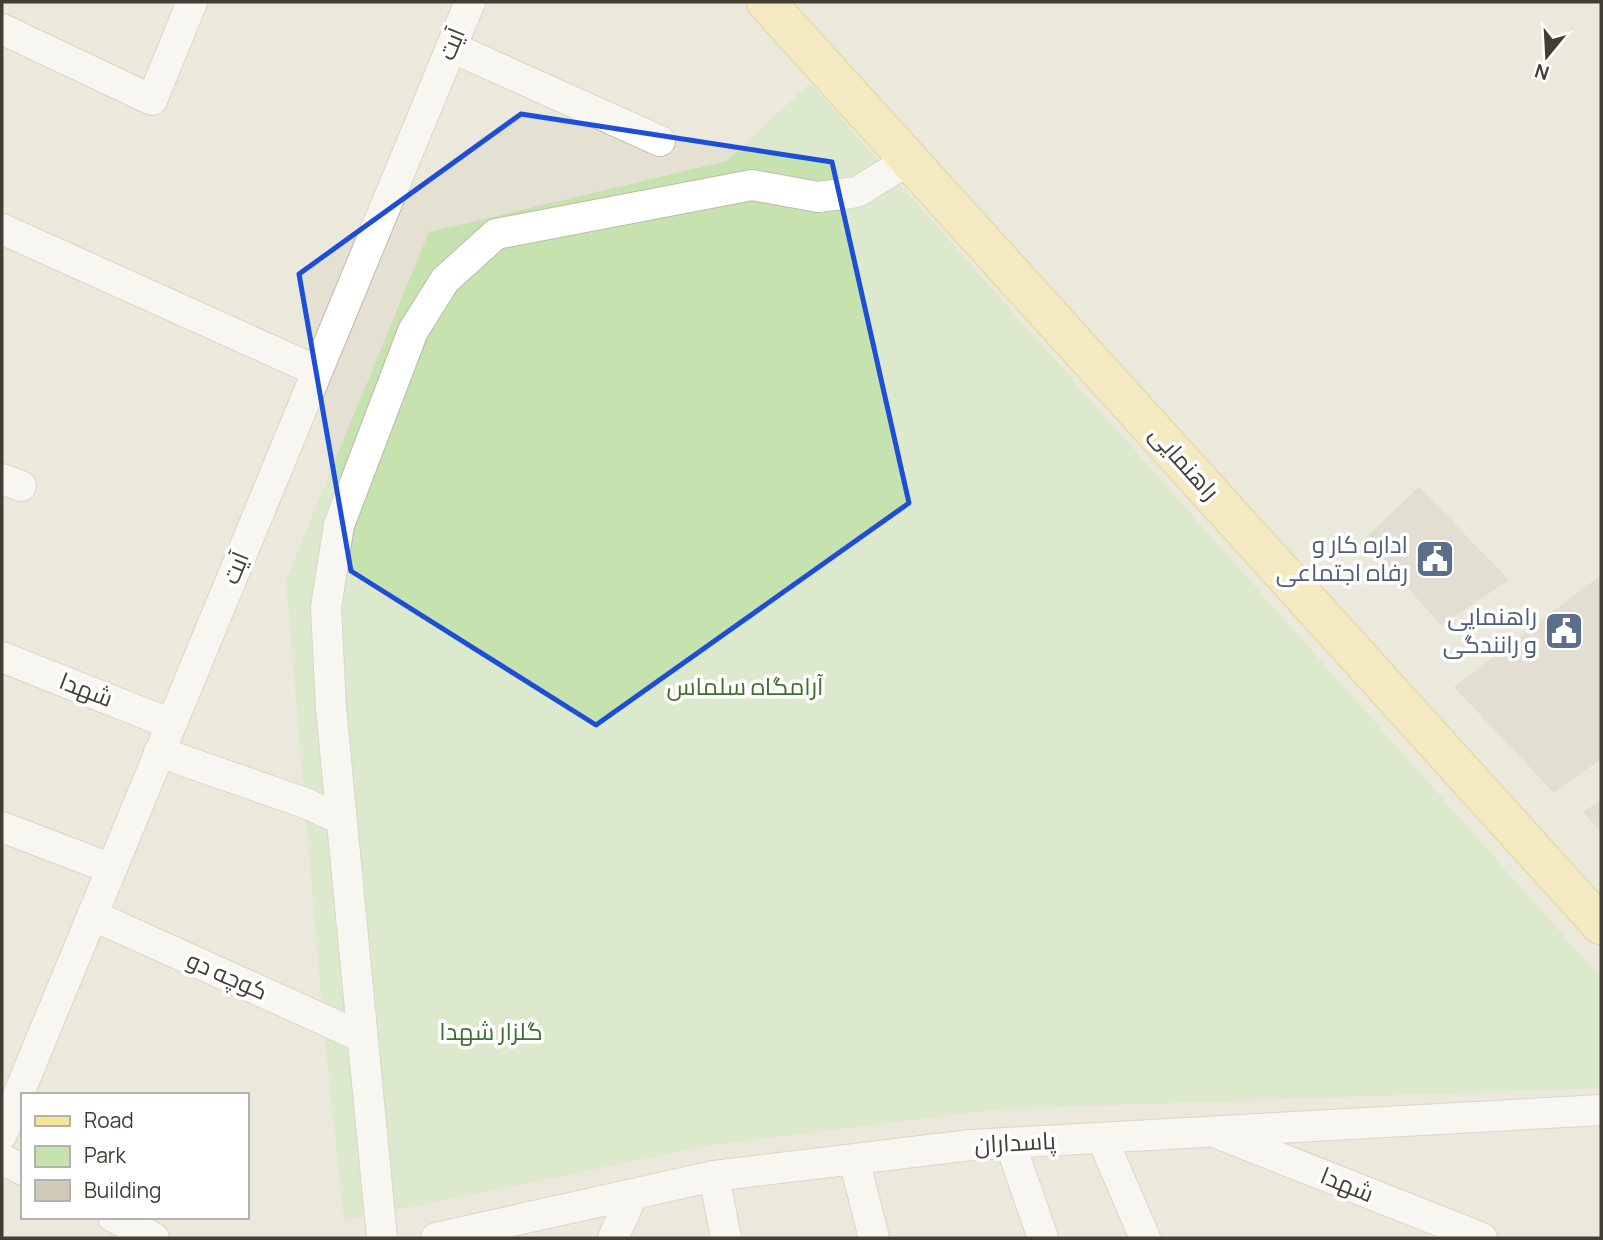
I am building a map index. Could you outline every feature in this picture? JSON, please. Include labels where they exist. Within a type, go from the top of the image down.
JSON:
[{"type":"main road","name":"راهنمایی","points":[[766,2],[1601,925]]},
{"type":"street","points":[[2,29],[152,100],[192,2]]},
{"type":"street","name":"آیت","points":[[2,1135],[470,2]]},
{"type":"street","points":[[451,47],[660,141]]},
{"type":"street","points":[[382,1238],[331,708],[326,607],[339,525],[413,331],[445,280],[496,234],[752,185],[818,197],[857,192],[909,160]]},
{"type":"street","points":[[2,229],[317,372]]},
{"type":"street","name":"شهدا","points":[[2,657],[171,724]]},
{"type":"street","points":[[159,752],[305,803],[341,819]]},
{"type":"street","points":[[2,827],[112,869]]},
{"type":"street","name":"کوچه دو","points":[[92,915],[362,1037]]},
{"type":"street","name":"پاسداران","points":[[436,1238],[714,1176],[971,1145],[1601,1110]]},
{"type":"street","name":"شهدا","points":[[1213,1132],[1482,1238]]},
{"type":"street","points":[[1102,1138],[1145,1238]]},
{"type":"street","points":[[1010,1143],[1043,1238]]},
{"type":"street","points":[[2,1159],[21,1169]]},
{"type":"street","points":[[854,1159],[874,1238]]},
{"type":"street","points":[[714,1176],[726,1238]]},
{"type":"street","points":[[613,1238],[633,1194]]},
{"type":"street","points":[[117,1219],[154,1238]]},
{"type":"highlighted area","points":[[521,114],[832,162],[909,503],[596,725],[351,571],[299,274]]},
{"type":"shaded area","points":[[2,2],[1601,2],[1601,1238],[2,1238]]},
{"type":"green space","name":"آرامگاه سلماس","points":[[810,83],[1601,978],[1601,1088],[1000,1109],[711,1145],[344,1221],[323,1020],[286,580],[429,232],[727,161]]},
{"type":"building","name":"اداره کار و رفاه اجتماعی","points":[[1419,487],[1509,580],[1441,625],[1364,539]]},
{"type":"building","name":"راهنمایی و رانندگی","points":[[1601,575],[1601,759],[1554,793],[1454,687]]},
{"type":"building","points":[[1601,800],[1601,832],[1583,812]]},
{"type":"place","name":"اداره کار و رفاه اجتماعی","points":[[1435,559]]},
{"type":"place","name":"راهنمایی و رانندگی","points":[[1564,631]]},
{"type":"park label","name":"گلزار شهدا","points":[[491,1032]]}]
